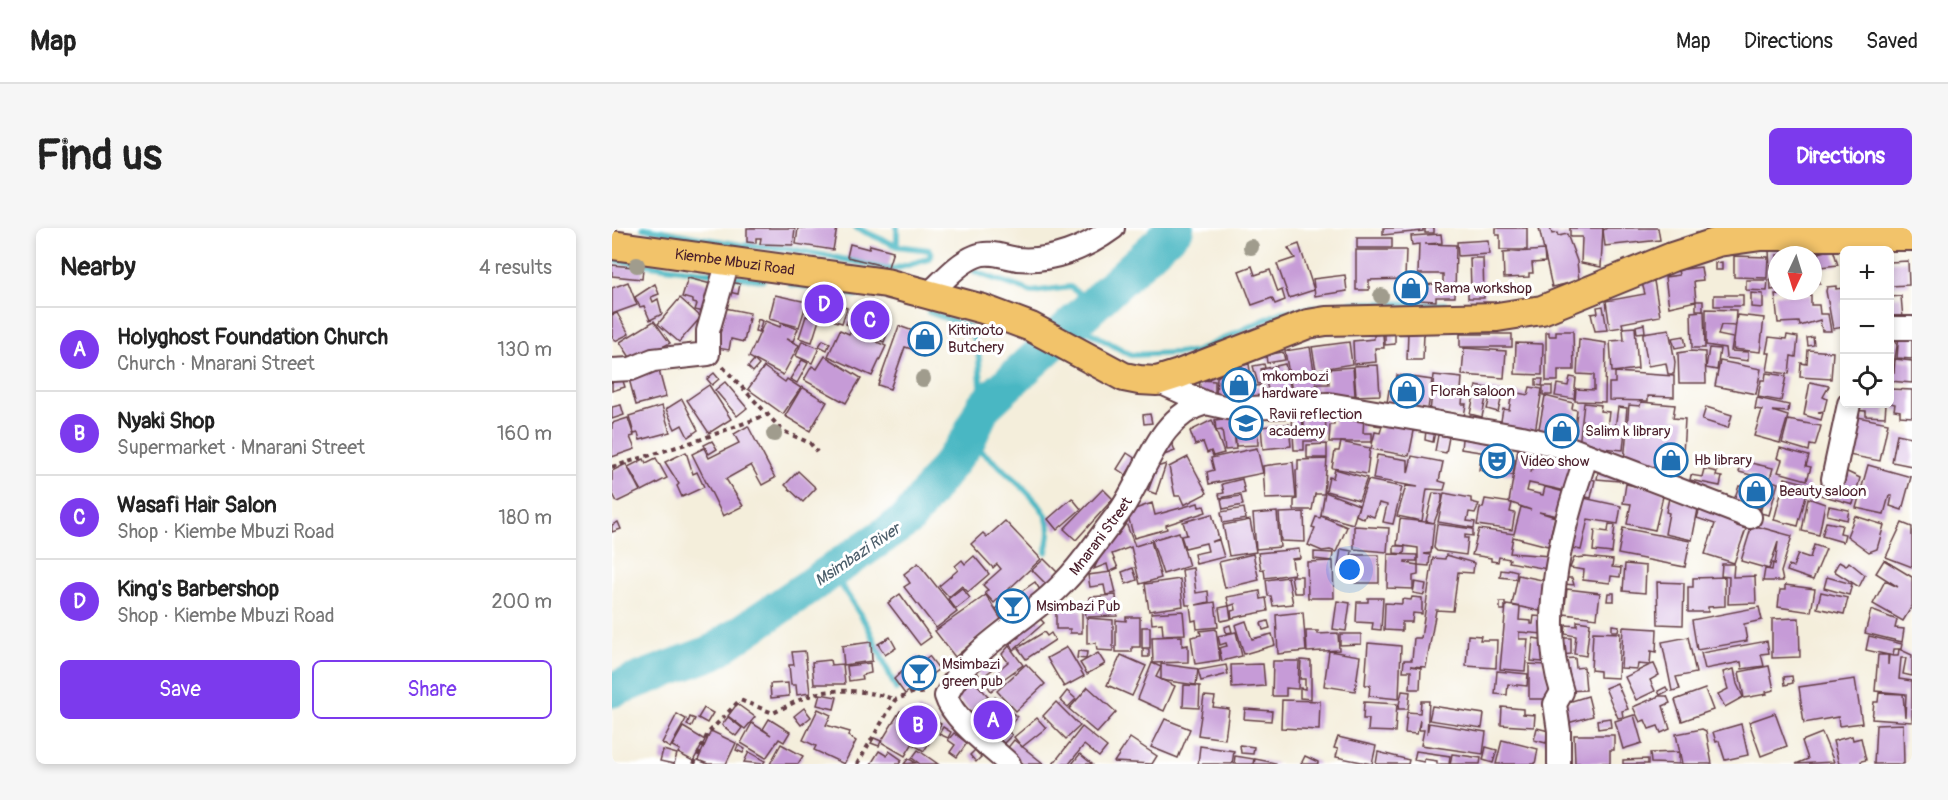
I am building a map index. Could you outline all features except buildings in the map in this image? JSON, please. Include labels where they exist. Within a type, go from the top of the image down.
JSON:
[{"type":"main road","points":[[1157,381],[1308,324],[1326,321],[1497,317],[1542,310],[1671,257],[1718,242],[1761,236],[1912,236]]},
{"type":"main road","name":"Kiembe Mbuzi Road","points":[[612,245],[886,283],[929,294],[1031,327],[1124,377],[1157,381]]},
{"type":"street","points":[[929,294],[976,255],[989,254],[1036,259],[1055,256],[1098,240],[1113,228]]},
{"type":"street","points":[[612,370],[631,369],[653,360],[708,354],[708,331],[728,261]]},
{"type":"street","points":[[1894,328],[1912,328]]},
{"type":"street","points":[[1157,381],[1206,403],[1233,409],[1329,404],[1494,431],[1587,455],[1750,517]]},
{"type":"street","name":"Mnarani Street","points":[[946,696],[954,681],[980,652],[1067,580],[1137,485],[1156,443],[1184,413],[1206,403]]},
{"type":"street","points":[[1833,478],[1848,408]]},
{"type":"street","points":[[1559,764],[1559,731],[1555,704],[1562,692],[1554,667],[1554,602],[1571,500],[1587,455]]},
{"type":"street","points":[[946,696],[957,716],[1009,764]]},
{"type":"path","points":[[708,354],[769,414],[783,431],[810,443],[817,452]]},
{"type":"path","points":[[612,467],[699,440],[769,414]]},
{"type":"path","points":[[694,764],[708,733],[740,700],[773,712],[814,694],[828,692],[874,693],[895,700]]},
{"type":"path","points":[[857,764],[895,700],[912,693],[946,696]]},
{"type":"waterway","points":[[643,228],[741,245],[790,249],[894,269],[928,259],[931,254],[929,250],[897,246],[856,228]]},
{"type":"waterway","points":[[897,228],[897,246]]},
{"type":"waterway","name":"Msimbazi River","points":[[612,690],[713,652],[908,519],[968,440],[983,407],[1176,228]]},
{"type":"waterway","points":[[612,260],[718,274]]},
{"type":"waterway","points":[[975,272],[1032,292],[1070,287],[1087,299],[1081,315]]},
{"type":"waterway","points":[[729,276],[763,280]]},
{"type":"waterway","points":[[791,284],[857,295]]},
{"type":"waterway","points":[[1073,323],[1131,355],[1195,352],[1282,312],[1354,303],[1445,304]]},
{"type":"waterway","points":[[929,312],[969,327],[978,349],[983,407]]},
{"type":"waterway","points":[[968,440],[1024,489],[1043,510],[1049,527],[1046,552]]},
{"type":"waterway","points":[[833,572],[868,627],[896,689]]},
{"type":"place","name":"Rama workshop","points":[[1411,288]]},
{"type":"place","name":"King's Barbershop","points":[[824,304]]},
{"type":"place","name":"Wasafi Hair Salon","points":[[870,320]]},
{"type":"place","name":"Kitimoto Butchery","points":[[925,339]]},
{"type":"place","name":"mkombozi hardware","points":[[1239,385]]},
{"type":"place","name":"Florah saloon","points":[[1407,391]]},
{"type":"place","name":"Ravii reflection academy","points":[[1246,423]]},
{"type":"place","name":"Salim k library","points":[[1562,431]]},
{"type":"place","name":"Hb library","points":[[1671,460]]},
{"type":"place","name":"Video show","points":[[1497,461]]},
{"type":"place","name":"Beauty saloon","points":[[1756,491]]},
{"type":"place","name":"Msimbazi Pub","points":[[1013,606]]},
{"type":"place","name":"Msimbazi green pub","points":[[919,673]]},
{"type":"place","name":"Holyghost Foundation Church","points":[[993,720]]},
{"type":"place","name":"Nyaki Shop","points":[[918,725]]}]
